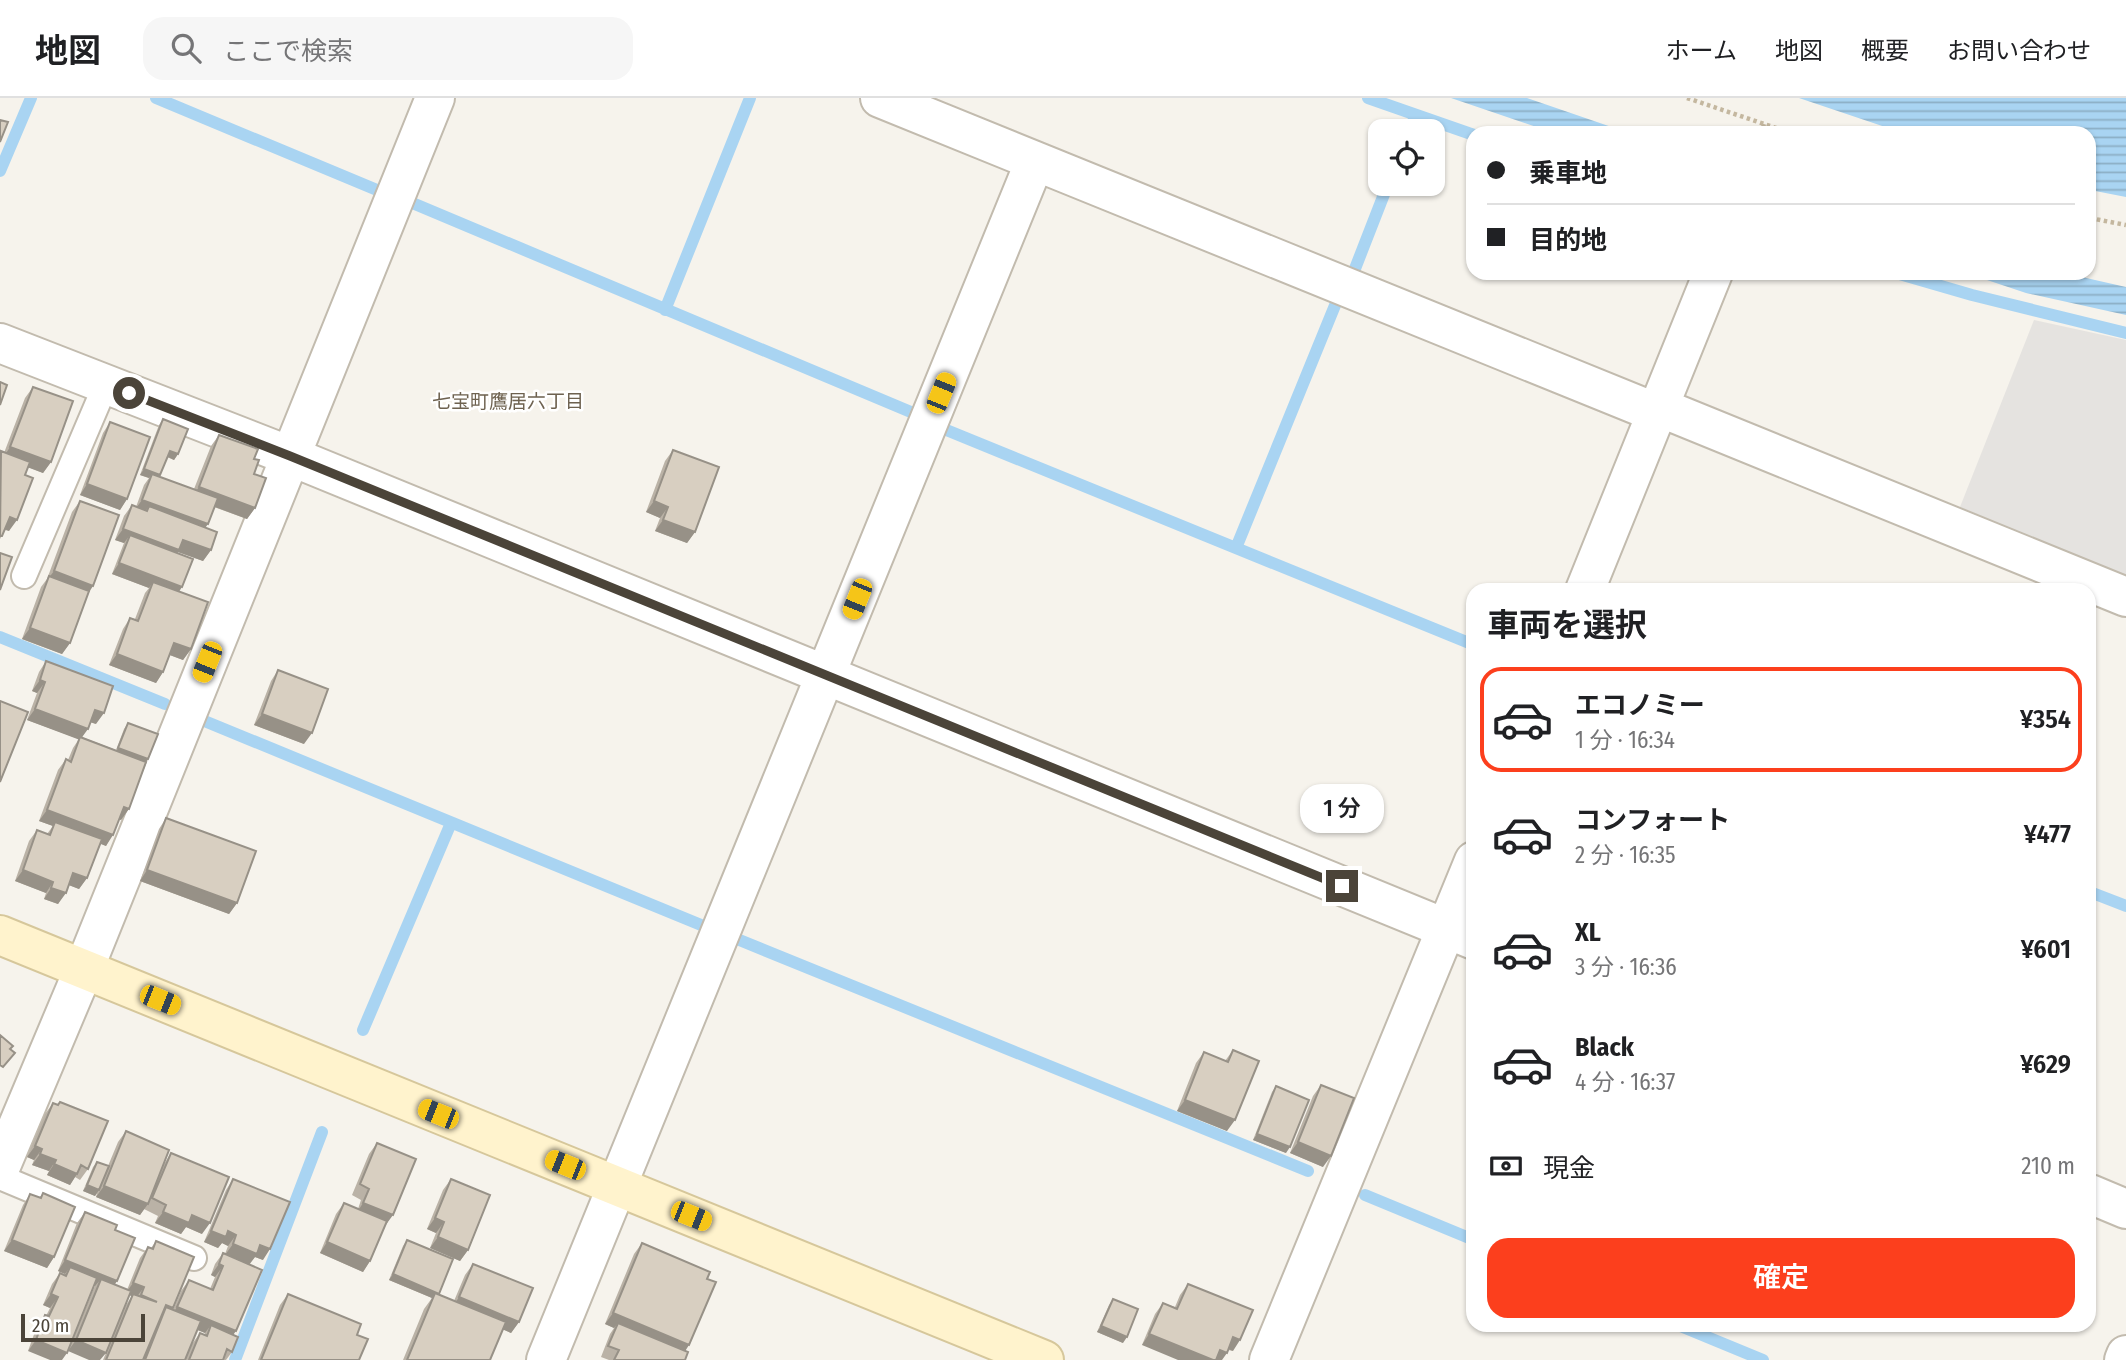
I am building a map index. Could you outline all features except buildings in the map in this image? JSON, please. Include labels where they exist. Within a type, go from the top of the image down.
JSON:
[{"type":"street","points":[[0,1168],[84,969],[435,98]]},
{"type":"street","points":[[880,98],[2091,583]]},
{"type":"street","points":[[546,1360],[1035,162]]},
{"type":"street","points":[[1588,583],[1710,280]]},
{"type":"street","points":[[0,343],[290,456],[1460,934]]},
{"type":"street","points":[[2096,585],[2126,597]]},
{"type":"street","points":[[1269,1360],[1460,934],[1466,903]]},
{"type":"street","points":[[0,934],[1044,1360]]},
{"type":"street","points":[[2096,1196],[2126,1209]]},
{"type":"street","points":[[2124,1360],[2126,1355]]},
{"type":"lane","points":[[24,576],[106,384]]},
{"type":"lane","points":[[0,1177],[194,1258]]},
{"type":"path","points":[[1687,98],[1770,126]]},
{"type":"path","points":[[2096,219],[2126,225]]},
{"type":"shaded area","points":[[2034,320],[2126,340],[2126,578],[1960,507]]},
{"type":"water","points":[[1451,98],[1527,98],[1609,126],[1533,126]]},
{"type":"water","points":[[1799,98],[2126,98],[2126,197],[2096,191],[2096,126],[1882,126]]},
{"type":"water","points":[[1987,280],[2095,280],[2126,287],[2126,315],[2026,293]]},
{"type":"waterway","points":[[0,171],[31,98]]},
{"type":"waterway","points":[[156,98],[377,190]]},
{"type":"waterway","points":[[665,310],[750,98]]},
{"type":"waterway","points":[[1368,98],[1466,132]]},
{"type":"waterway","points":[[1414,119],[1416,115]]},
{"type":"waterway","points":[[1351,279],[1383,196]]},
{"type":"waterway","points":[[410,202],[918,415]]},
{"type":"waterway","points":[[1920,280],[2126,333]]},
{"type":"waterway","points":[[1236,548],[1338,298]]},
{"type":"waterway","points":[[939,427],[1466,642]]},
{"type":"waterway","points":[[0,637],[165,704]]},
{"type":"waterway","points":[[202,720],[706,927]]},
{"type":"waterway","points":[[363,1030],[451,823]]},
{"type":"waterway","points":[[2096,894],[2126,906]]},
{"type":"waterway","points":[[737,939],[1308,1171]]},
{"type":"waterway","points":[[235,1360],[322,1132]]},
{"type":"waterway","points":[[1365,1195],[1466,1237]]},
{"type":"waterway","points":[[1695,1332],[1763,1360]]},
{"type":"district","name":"七宝町鷹居六丁目","points":[[508,401]]},
{"type":"route","points":[[129,393],[290,456],[1342,886]]}]
